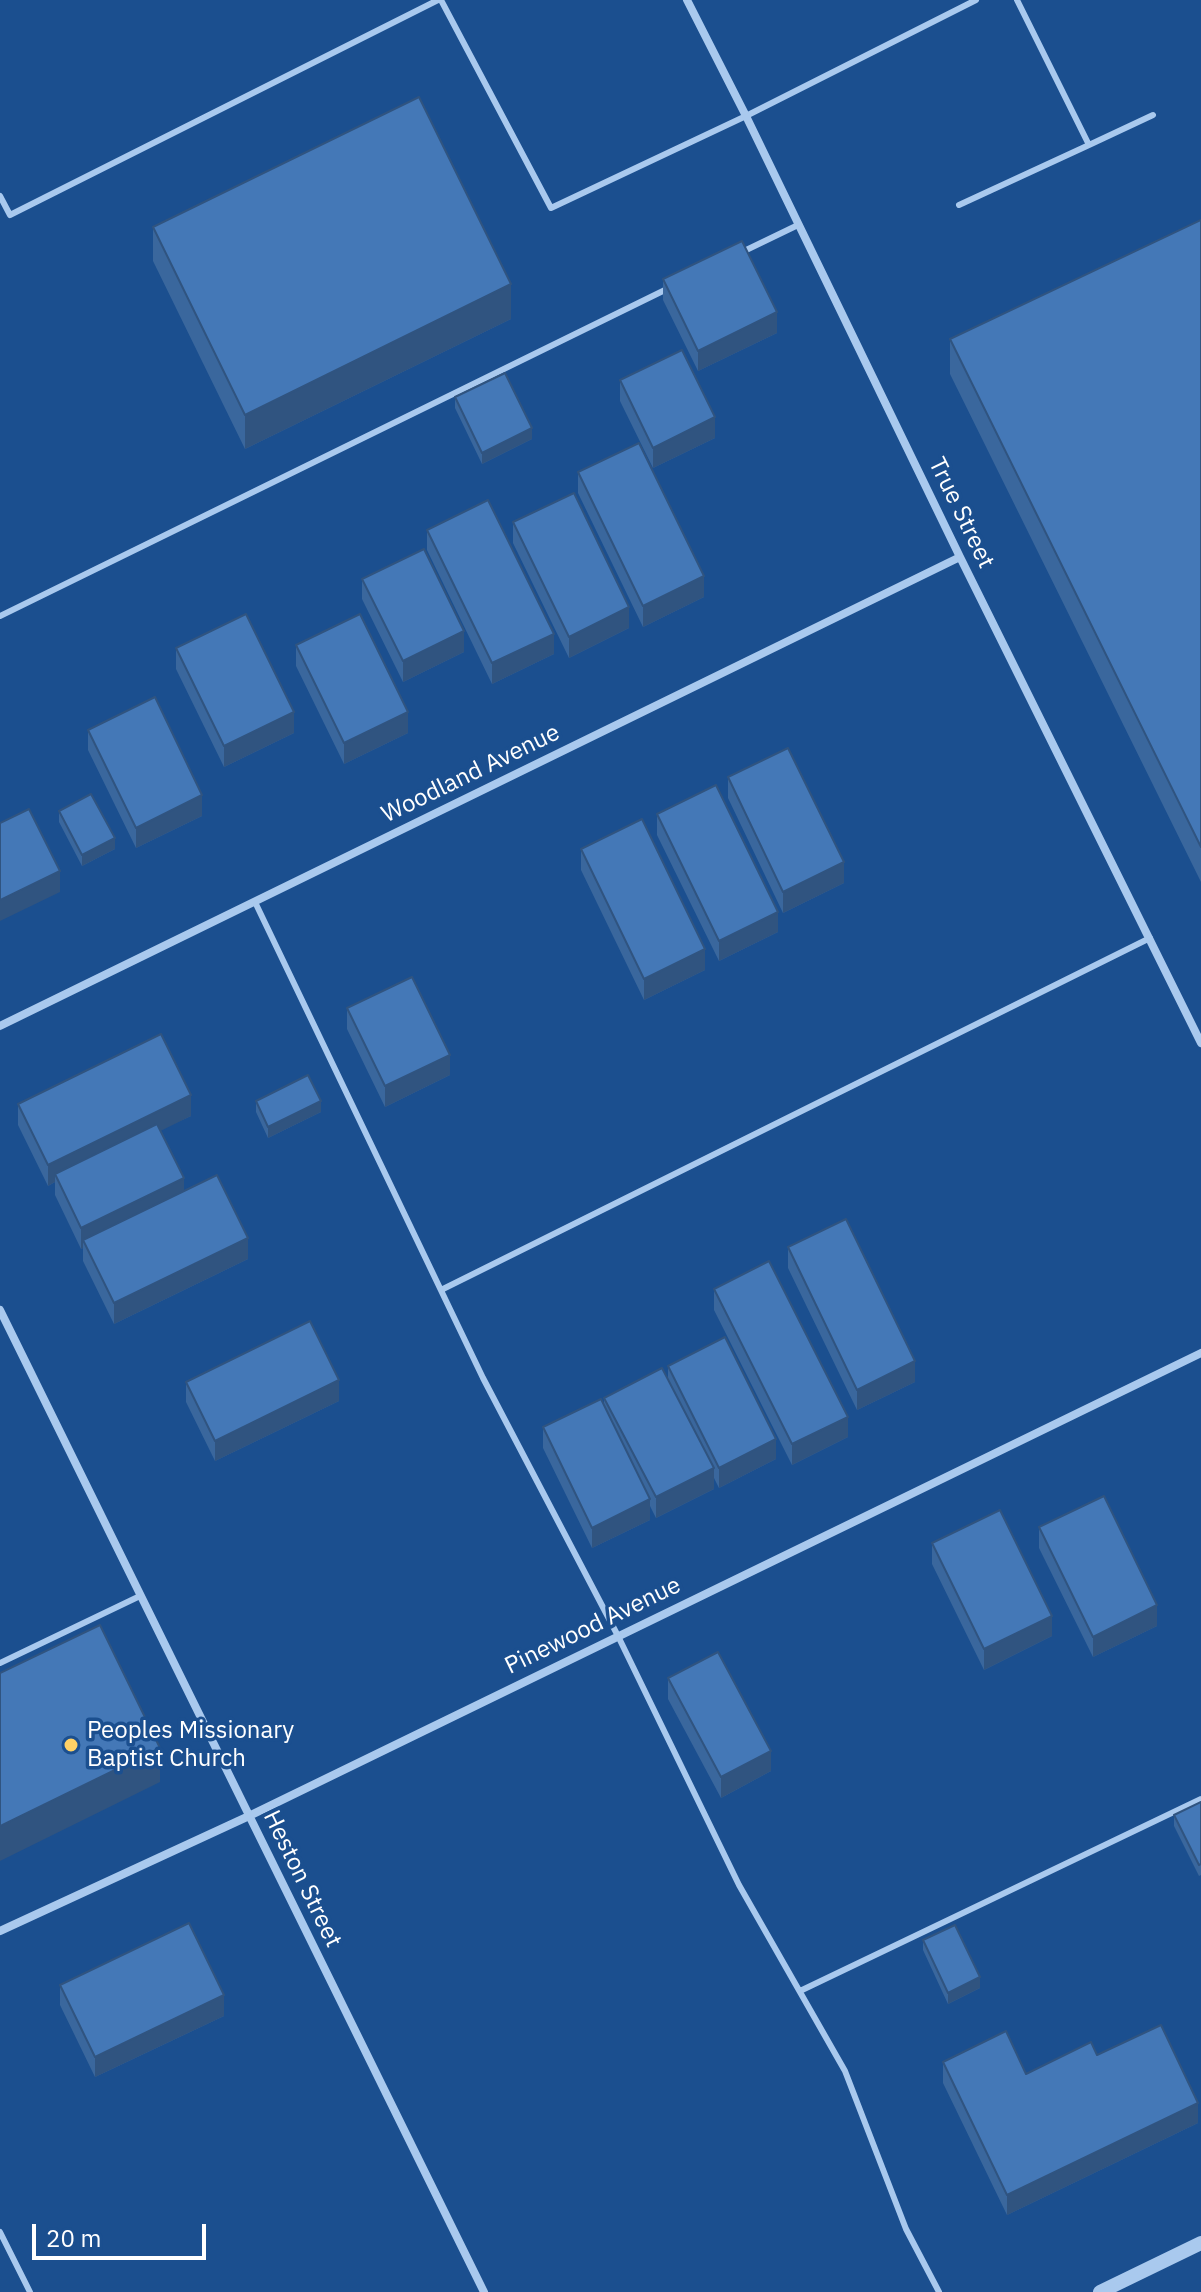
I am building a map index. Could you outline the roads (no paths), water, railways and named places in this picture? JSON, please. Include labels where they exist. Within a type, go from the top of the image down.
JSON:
[{"type":"street","name":"True Street","points":[[687,0],[1201,1043]]},
{"type":"street","name":"Woodland Avenue","points":[[0,1026],[960,557]]},
{"type":"street","name":"Heston Street","points":[[0,1310],[484,2292]]},
{"type":"street","name":"Pinewood Avenue","points":[[0,1931],[249,1816],[1201,1353]]},
{"type":"street","points":[[1100,2292],[1201,2243]]},
{"type":"lane","points":[[0,196],[10,215],[440,0],[551,208],[746,116],[976,0]]},
{"type":"lane","points":[[1017,0],[1089,145]]},
{"type":"lane","points":[[959,205],[1153,115]]},
{"type":"lane","points":[[726,260],[798,225]]},
{"type":"lane","points":[[0,616],[684,281]]},
{"type":"lane","points":[[255,902],[490,1392],[618,1636],[739,1885],[845,2071],[906,2229],[939,2292]]},
{"type":"lane","points":[[441,1290],[1150,938]]},
{"type":"lane","points":[[0,1663],[140,1596]]},
{"type":"lane","points":[[800,1991],[1201,1799]]},
{"type":"lane","points":[[0,2232],[30,2292]]},
{"type":"place","name":"Peoples Missionary Baptist Church","points":[[71,1745]]}]
